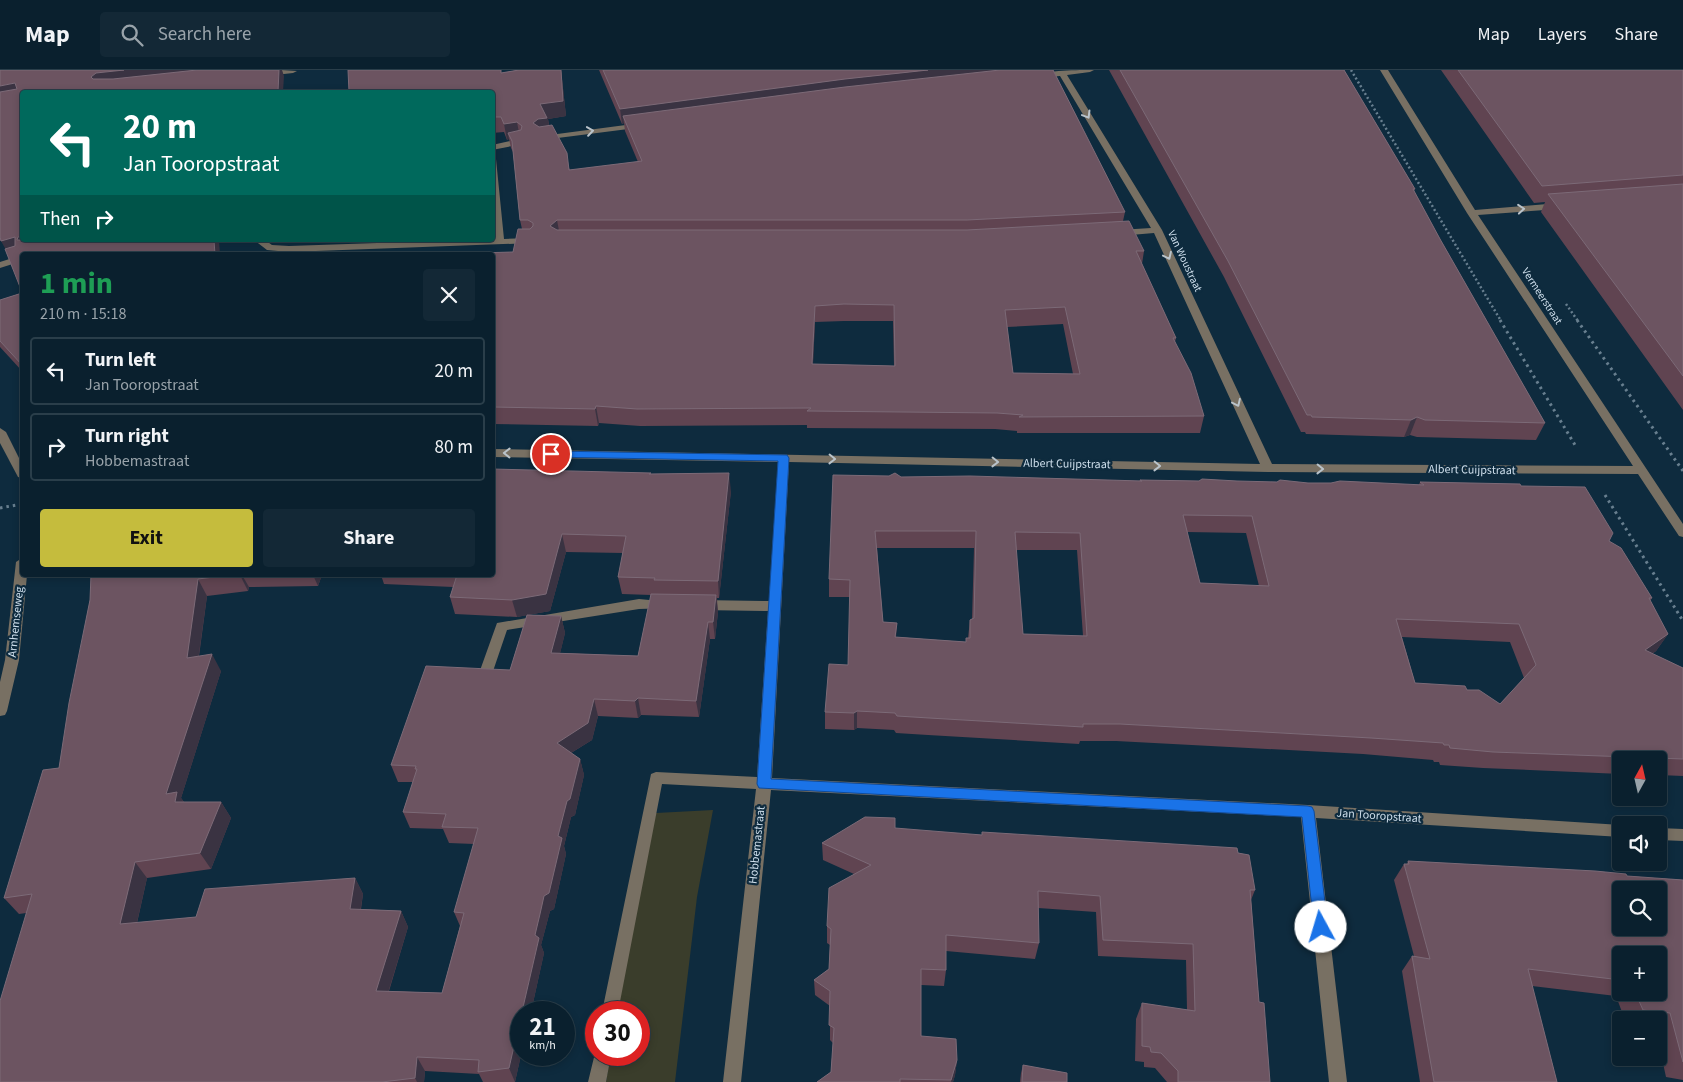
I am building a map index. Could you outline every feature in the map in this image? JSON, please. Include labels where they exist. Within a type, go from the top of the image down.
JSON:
[{"type":"street","points":[[1032,77],[1090,70]]},
{"type":"street","name":"Vermeerstraat","points":[[1384,70],[1472,213],[1641,470],[1677,512],[1683,533]]},
{"type":"street","points":[[257,75],[293,71]]},
{"type":"street","name":"Van Woustraat","points":[[1062,73],[1157,230],[1268,468]]},
{"type":"street","points":[[542,138],[648,124]]},
{"type":"street","points":[[495,147],[520,142]]},
{"type":"street","points":[[495,190],[500,242]]},
{"type":"street","points":[[1472,213],[1564,205]]},
{"type":"street","points":[[1109,233],[1157,230]]},
{"type":"street","points":[[262,242],[270,248],[288,249],[530,241]]},
{"type":"street","points":[[0,265],[20,259]]},
{"type":"street","points":[[1,435],[20,470]]},
{"type":"street","name":"Albert Cuijpstraat","points":[[495,453],[1268,468],[1641,470]]},
{"type":"street","name":"Hobbemastraat","points":[[732,1082],[764,784],[784,458]]},
{"type":"street","name":"Arnhemseweg","points":[[0,711],[12,660],[20,577]]},
{"type":"street","points":[[485,676],[502,626],[638,604],[775,606]]},
{"type":"street","name":"Jan Tooropstraat","points":[[612,1001],[656,778],[1308,811],[1612,830]]},
{"type":"street","points":[[1308,811],[1338,1082]]},
{"type":"street","points":[[1667,834],[1683,835]]},
{"type":"street","points":[[597,1082],[600,1066]]},
{"type":"path","points":[[1351,70],[1591,471],[1683,620]]},
{"type":"path","points":[[1563,300],[1683,471]]},
{"type":"path","points":[[0,508],[20,504]]},
{"type":"green space","points":[[713,810],[697,897],[675,1082],[606,1082],[608,1066],[650,1066],[650,1001],[619,1001],[638,886],[656,813]]},
{"type":"building","points":[[0,70],[124,70],[96,73],[91,77],[93,79],[113,79],[197,70],[279,70],[278,90],[20,90],[20,236],[17,240],[20,240],[20,242],[214,242],[215,252],[20,252],[20,287],[5,249],[15,246],[15,237],[1,241],[0,237],[0,92],[17,89],[15,83],[0,86]]},
{"type":"building","points":[[348,70],[501,70],[501,73],[519,70],[561,70],[563,101],[540,104],[547,118],[538,119],[533,123],[539,127],[552,125],[567,153],[569,170],[642,161],[623,116],[845,87],[1000,70],[1053,70],[1125,212],[967,220],[557,220],[550,226],[557,230],[967,230],[1129,221],[1144,251],[1136,251],[1176,338],[1173,338],[1191,373],[1204,416],[1019,417],[1023,415],[997,413],[807,411],[811,408],[637,409],[596,406],[595,409],[495,407],[495,253],[513,252],[518,229],[530,229],[533,226],[533,223],[528,220],[520,220],[512,141],[508,133],[521,130],[522,126],[517,122],[504,124],[501,117],[495,117],[495,90],[349,90]],"holes":[[[844,304],[894,305],[895,366],[812,364],[815,306]],[[1065,307],[1080,374],[1013,373],[1005,310]]]},
{"type":"building","points":[[603,70],[928,70],[620,109]]},
{"type":"building","points":[[1120,70],[1344,70],[1415,189],[1413,189],[1440,239],[1545,423],[1425,420],[1417,417],[1411,420],[1312,417],[1307,415],[1228,261]]},
{"type":"building","points":[[1458,70],[1683,70],[1683,175],[1542,186]]},
{"type":"building","points":[[1683,184],[1683,376],[1548,194]]},
{"type":"building","points":[[20,294],[20,363],[0,341],[0,300]]},
{"type":"building","points":[[495,469],[651,473],[649,474],[729,473],[718,581],[654,580],[655,578],[618,577],[626,536],[562,534],[546,594],[512,600],[450,597],[456,577],[495,577]]},
{"type":"building","points":[[895,473],[901,477],[970,476],[1142,481],[1140,480],[1199,481],[1202,479],[1277,482],[1280,480],[1308,483],[1340,481],[1424,485],[1420,482],[1585,487],[1613,533],[1609,541],[1621,548],[1652,598],[1649,598],[1668,634],[1645,650],[1683,668],[1683,759],[1668,758],[1668,751],[1612,751],[1612,756],[1493,752],[1450,748],[1449,745],[1444,745],[1443,743],[1371,738],[1120,724],[1083,724],[1083,727],[897,716],[895,713],[825,712],[829,664],[848,665],[850,580],[829,579],[833,475],[889,476]],"holes":[[[1183,515],[1252,516],[1269,586],[1200,583]],[[875,531],[976,531],[974,618],[970,620],[970,638],[966,638],[966,642],[895,637],[897,623],[883,622]],[[1015,532],[1080,533],[1087,636],[1023,634]],[[1396,619],[1519,624],[1536,665],[1500,704],[1479,690],[1467,690],[1465,686],[1415,683]]]},
{"type":"building","points":[[91,577],[214,577],[198,579],[187,658],[212,654],[166,794],[177,792],[175,802],[221,802],[200,853],[135,862],[120,924],[196,917],[205,889],[355,878],[350,909],[401,911],[376,991],[442,993],[464,913],[454,912],[478,828],[442,827],[446,814],[403,812],[417,769],[415,769],[416,766],[391,765],[426,666],[510,670],[527,615],[561,616],[551,653],[638,656],[651,594],[716,595],[713,622],[708,622],[696,701],[638,698],[635,701],[594,699],[588,723],[557,743],[580,759],[558,836],[562,838],[549,893],[544,896],[535,935],[539,938],[524,1001],[510,1001],[509,1068],[478,1072],[479,1060],[417,1057],[415,1078],[382,1082],[0,1082],[0,1001],[32,894],[4,898],[43,770],[59,768],[69,703],[90,600]]},
{"type":"building","points":[[865,817],[895,818],[895,828],[982,835],[982,832],[1237,848],[1238,853],[1249,855],[1255,890],[1250,890],[1259,1002],[1264,1003],[1270,1082],[1178,1082],[1178,1071],[1161,1053],[1151,1052],[1150,1047],[1142,1046],[1142,1003],[1195,1011],[1193,944],[1103,940],[1100,896],[1038,891],[1039,943],[946,935],[946,970],[921,969],[921,1036],[956,1039],[957,1060],[951,1080],[900,1079],[900,1082],[817,1082],[831,1072],[834,1028],[829,1025],[830,991],[814,980],[829,969],[831,929],[827,926],[829,888],[871,865],[822,843]]},
{"type":"building","points":[[1408,861],[1595,871],[1626,874],[1627,876],[1683,880],[1683,1062],[1670,1013],[1667,1011],[1643,1010],[1639,1001],[1667,1001],[1667,946],[1612,946],[1612,979],[1528,969],[1557,1082],[1434,1082],[1412,956],[1430,959],[1404,864],[1409,864]]},
{"type":"building","points":[[1023,1065],[1067,1073],[1067,1082],[1022,1082]]},
{"type":"route","points":[[551,454],[784,458],[764,784],[1308,811],[1321,927]]}]
